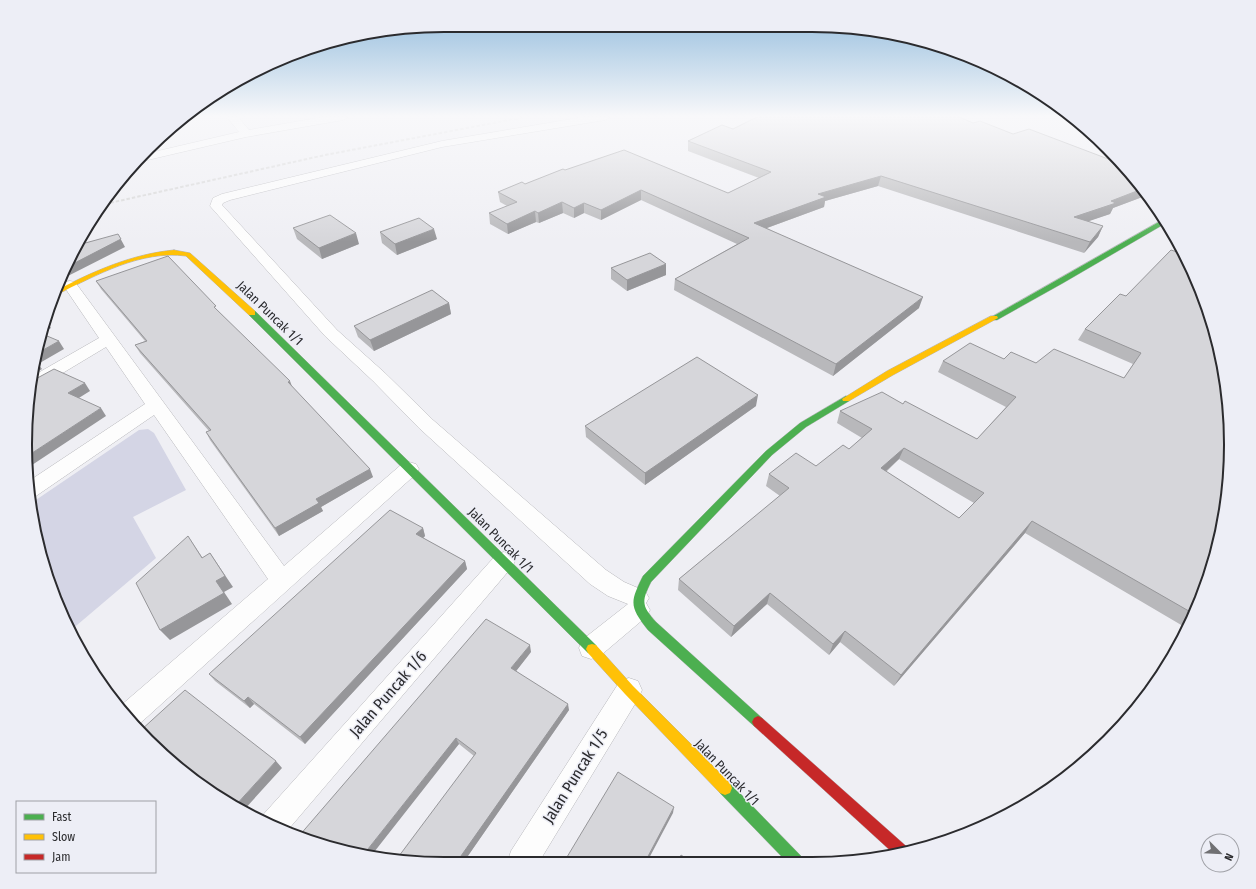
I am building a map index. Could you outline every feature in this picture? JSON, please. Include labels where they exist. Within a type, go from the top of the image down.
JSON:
[{"type":"street","points":[[383,158],[226,197],[217,201],[216,206],[331,333],[379,377],[426,424],[598,577],[638,604],[652,626],[897,848]]},
{"type":"street","points":[[591,648],[638,604],[647,579],[769,453],[803,425],[890,373],[1061,282],[1160,224]]},
{"type":"street","name":"Jalan Puncak 1/1","points":[[63,289],[107,268],[160,253],[178,251],[188,254],[246,307],[591,648],[629,690],[792,857]]},
{"type":"street","points":[[63,289],[109,339],[282,581]]},
{"type":"street","points":[[38,381],[109,339]]},
{"type":"street","points":[[35,487],[156,405]]},
{"type":"street","points":[[132,714],[409,468]]},
{"type":"street","name":"Jalan Puncak 1/6","points":[[276,821],[504,562]]},
{"type":"street","name":"Jalan Puncak 1/5","points":[[525,857],[629,690]]},
{"type":"shaded area","points":[[148,429],[154,433],[186,490],[133,517],[156,558],[75,627],[63,602],[46,551],[36,500],[139,430]]},
{"type":"building","points":[[599,158],[645,158],[728,193],[771,172],[735,158],[1107,158],[1137,191],[1111,201],[1116,203],[1074,217],[1103,226],[1090,242],[881,176],[818,194],[826,197],[754,223],[923,297],[836,364],[675,279],[749,238],[641,190],[601,210],[584,203],[574,208],[562,202],[538,213],[535,211],[507,224],[489,213],[517,202],[498,192],[522,182],[525,184],[563,169],[565,170]]},
{"type":"building","points":[[330,215],[356,233],[319,248],[293,228]]},
{"type":"building","points":[[419,218],[434,229],[395,244],[380,232]]},
{"type":"building","points":[[118,234],[121,239],[74,263],[84,243]]},
{"type":"building","points":[[1171,250],[1176,252],[1193,287],[1202,312],[1216,364],[1223,418],[1223,471],[1216,525],[1210,551],[1189,611],[1032,521],[901,675],[845,631],[833,644],[770,593],[734,626],[679,579],[789,488],[769,474],[796,453],[816,466],[843,445],[849,449],[872,429],[840,411],[882,392],[903,404],[905,401],[977,439],[1016,397],[943,361],[970,343],[1004,359],[1011,352],[1036,363],[1054,349],[1124,378],[1141,353],[1085,329],[1120,294],[1126,296]],"holes":[[[904,448],[984,493],[959,518],[881,468]]]},
{"type":"building","points":[[650,253],[666,264],[627,280],[611,268]]},
{"type":"building","points":[[168,256],[216,306],[214,307],[290,381],[288,382],[370,469],[316,499],[319,503],[275,528],[206,432],[211,430],[135,345],[147,341],[96,281]]},
{"type":"building","points":[[432,290],[449,303],[370,340],[354,326]]},
{"type":"building","points":[[47,336],[59,341],[43,350]]},
{"type":"building","points":[[697,357],[758,395],[645,473],[585,426]]},
{"type":"building","points":[[54,369],[85,383],[68,393],[101,408],[32,453],[33,418],[38,378]]},
{"type":"building","points":[[390,510],[423,528],[416,534],[465,561],[300,737],[248,697],[244,701],[209,674]]},
{"type":"building","points":[[188,536],[202,558],[210,553],[225,576],[216,581],[224,593],[160,630],[136,583]]},
{"type":"building","points":[[486,619],[530,645],[511,668],[568,704],[460,857],[400,854],[476,753],[456,738],[368,850],[338,843],[303,832]]},
{"type":"building","points":[[185,690],[276,761],[238,802],[193,772],[144,727]]},
{"type":"building","points":[[618,772],[674,807],[648,857],[567,857]]},
{"type":"railway","points":[[110,203],[309,158]]},
{"type":"traffic: fast","points":[[994,318],[1061,282],[1160,224]]},
{"type":"traffic: fast","points":[[252,313],[592,649]]},
{"type":"traffic: fast","points":[[758,722],[652,626],[639,608],[638,604],[640,594],[647,579],[769,453],[803,425],[846,399]]},
{"type":"traffic: fast","points":[[725,788],[792,857]]},
{"type":"traffic: slow","points":[[62,290],[121,264],[139,258],[174,252],[188,254],[252,313]]},
{"type":"traffic: slow","points":[[846,399],[890,373],[994,318]]},
{"type":"traffic: slow","points":[[592,649],[629,690],[725,788]]},
{"type":"traffic: jam","points":[[758,722],[897,848]]}]
